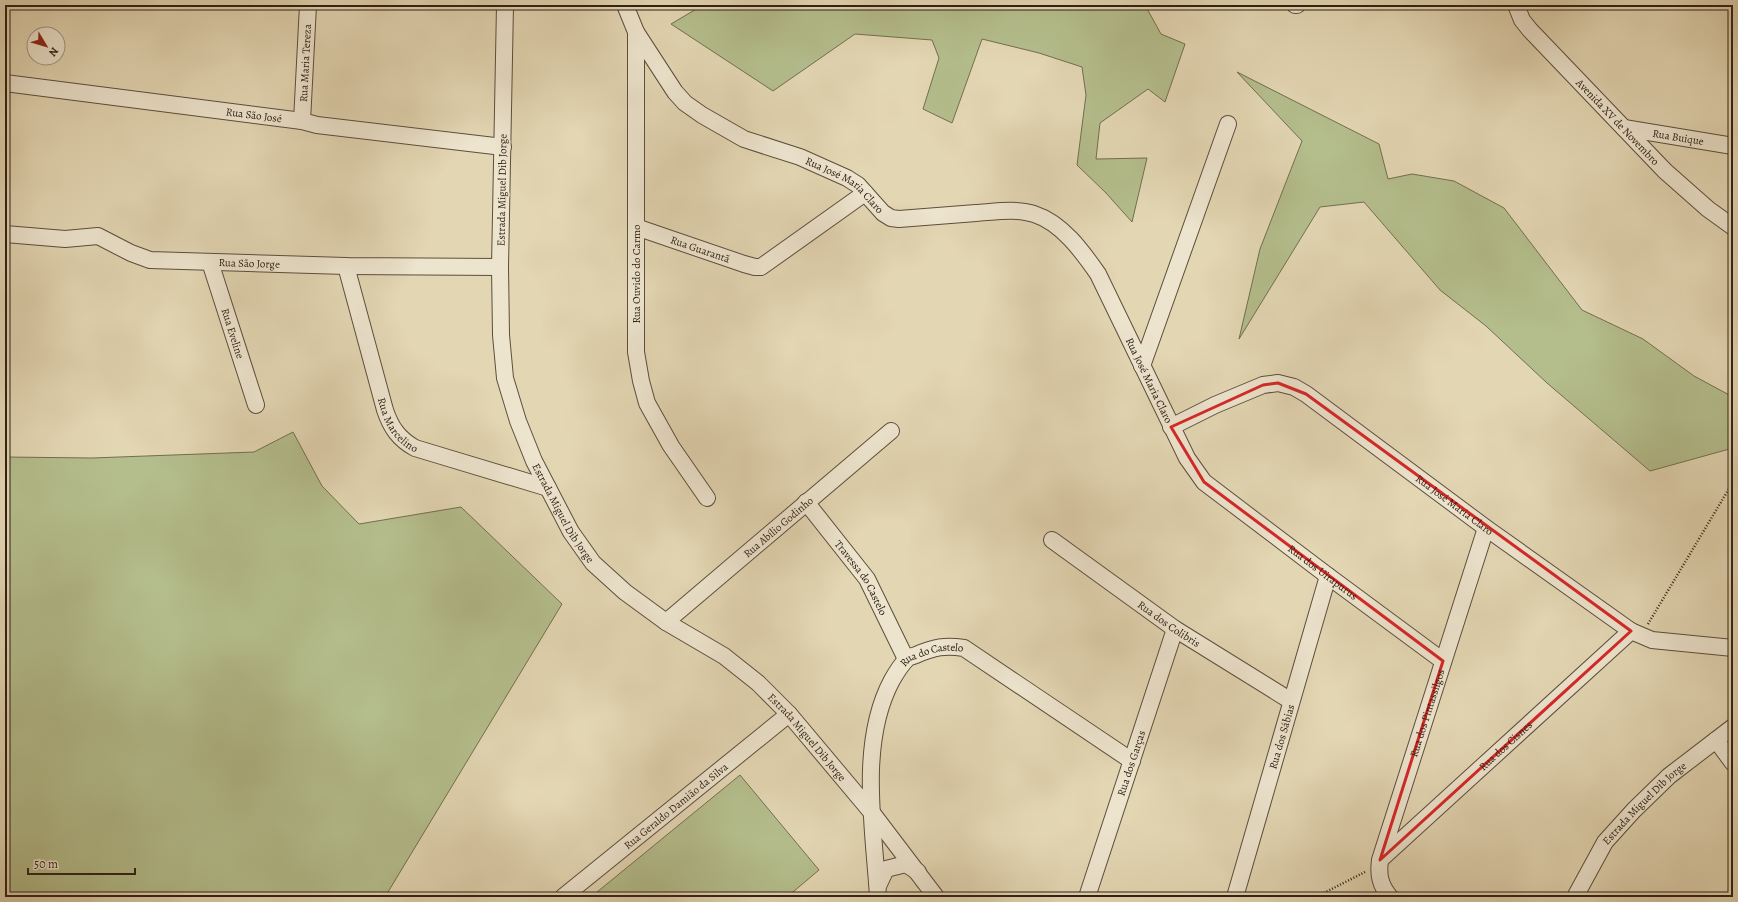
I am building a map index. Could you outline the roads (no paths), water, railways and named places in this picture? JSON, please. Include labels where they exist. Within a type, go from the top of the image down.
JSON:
[{"type":"street","name":"Rua Maria Tereza","points":[[302,121],[308,5]]},
{"type":"street","name":"Estrada Miguel Dib Jorge","points":[[505,5],[500,267],[501,335],[505,378],[518,421],[534,461],[571,532],[593,563],[625,592],[666,622],[724,656],[758,683],[789,714],[873,814],[936,897]]},
{"type":"street","name":"Rua José Maria Claro","points":[[625,5],[636,32],[675,92],[685,103],[702,115],[744,139],[800,157],[847,178],[858,185],[883,213],[891,218],[899,219],[1006,211],[1033,214],[1049,221],[1082,252],[1098,274],[1171,427],[1215,405],[1263,385],[1278,383],[1294,387],[1306,394],[1486,528],[1636,634],[1652,640],[1670,643],[1733,648]]},
{"type":"street","name":"Avenida XV de Novembro","points":[[1516,5],[1522,20],[1530,30],[1665,171],[1708,209],[1733,227]]},
{"type":"street","name":"Rua Ouvido do Carmo","points":[[636,32],[636,352],[641,381],[647,403],[671,446],[707,498]]},
{"type":"street","name":"Rua São José","points":[[5,83],[302,121],[317,125],[503,147]]},
{"type":"street","points":[[1142,366],[1228,124]]},
{"type":"street","name":"Rua Buique","points":[[1624,128],[1733,146]]},
{"type":"street","name":"Rua Guarantã","points":[[636,227],[744,264],[755,267],[765,266],[865,193]]},
{"type":"street","name":"Rua São Jorge","points":[[5,234],[65,239],[93,235],[102,237],[131,253],[150,260],[346,266],[500,267]]},
{"type":"street","name":"Rua Eveline","points":[[210,262],[256,405]]},
{"type":"street","name":"Rua Marcelino","points":[[346,266],[385,410],[396,434],[404,442],[415,448],[548,488]]},
{"type":"street","name":"Rua dos Uirapurus","points":[[1171,427],[1187,458],[1204,482],[1443,661]]},
{"type":"street","name":"Rua Abílio Godinho","points":[[666,622],[891,431]]},
{"type":"street","name":"Travessa do Castelo","points":[[806,502],[867,579],[906,659]]},
{"type":"street","name":"Rua dos Pintassilgos","points":[[1390,897],[1381,885],[1380,864],[1486,528]]},
{"type":"street","name":"Rua dos Colibris","points":[[1052,540],[1175,629],[1291,701]]},
{"type":"street","name":"Rua dos Sábias","points":[[1235,897],[1328,576]]},
{"type":"street","name":"Rua dos Garças","points":[[1087,897],[1175,629]]},
{"type":"street","name":"Rua dos Cisnes","points":[[1380,864],[1636,634]]},
{"type":"street","name":"Rua do Castelo","points":[[873,814],[871,772],[875,729],[888,688],[899,668],[906,659],[931,648],[949,646],[964,648],[1132,761]]},
{"type":"street","name":"Rua Geraldo Damião da Silva","points":[[563,897],[789,714]]},
{"type":"street","name":"Estrada Miguel Dib Jorge","points":[[1575,897],[1605,842],[1634,810],[1669,776],[1733,727]]},
{"type":"street","points":[[1716,740],[1733,763]]},
{"type":"street","points":[[873,814],[878,892]]},
{"type":"street","points":[[878,892],[886,869],[906,864],[918,872]]}]
